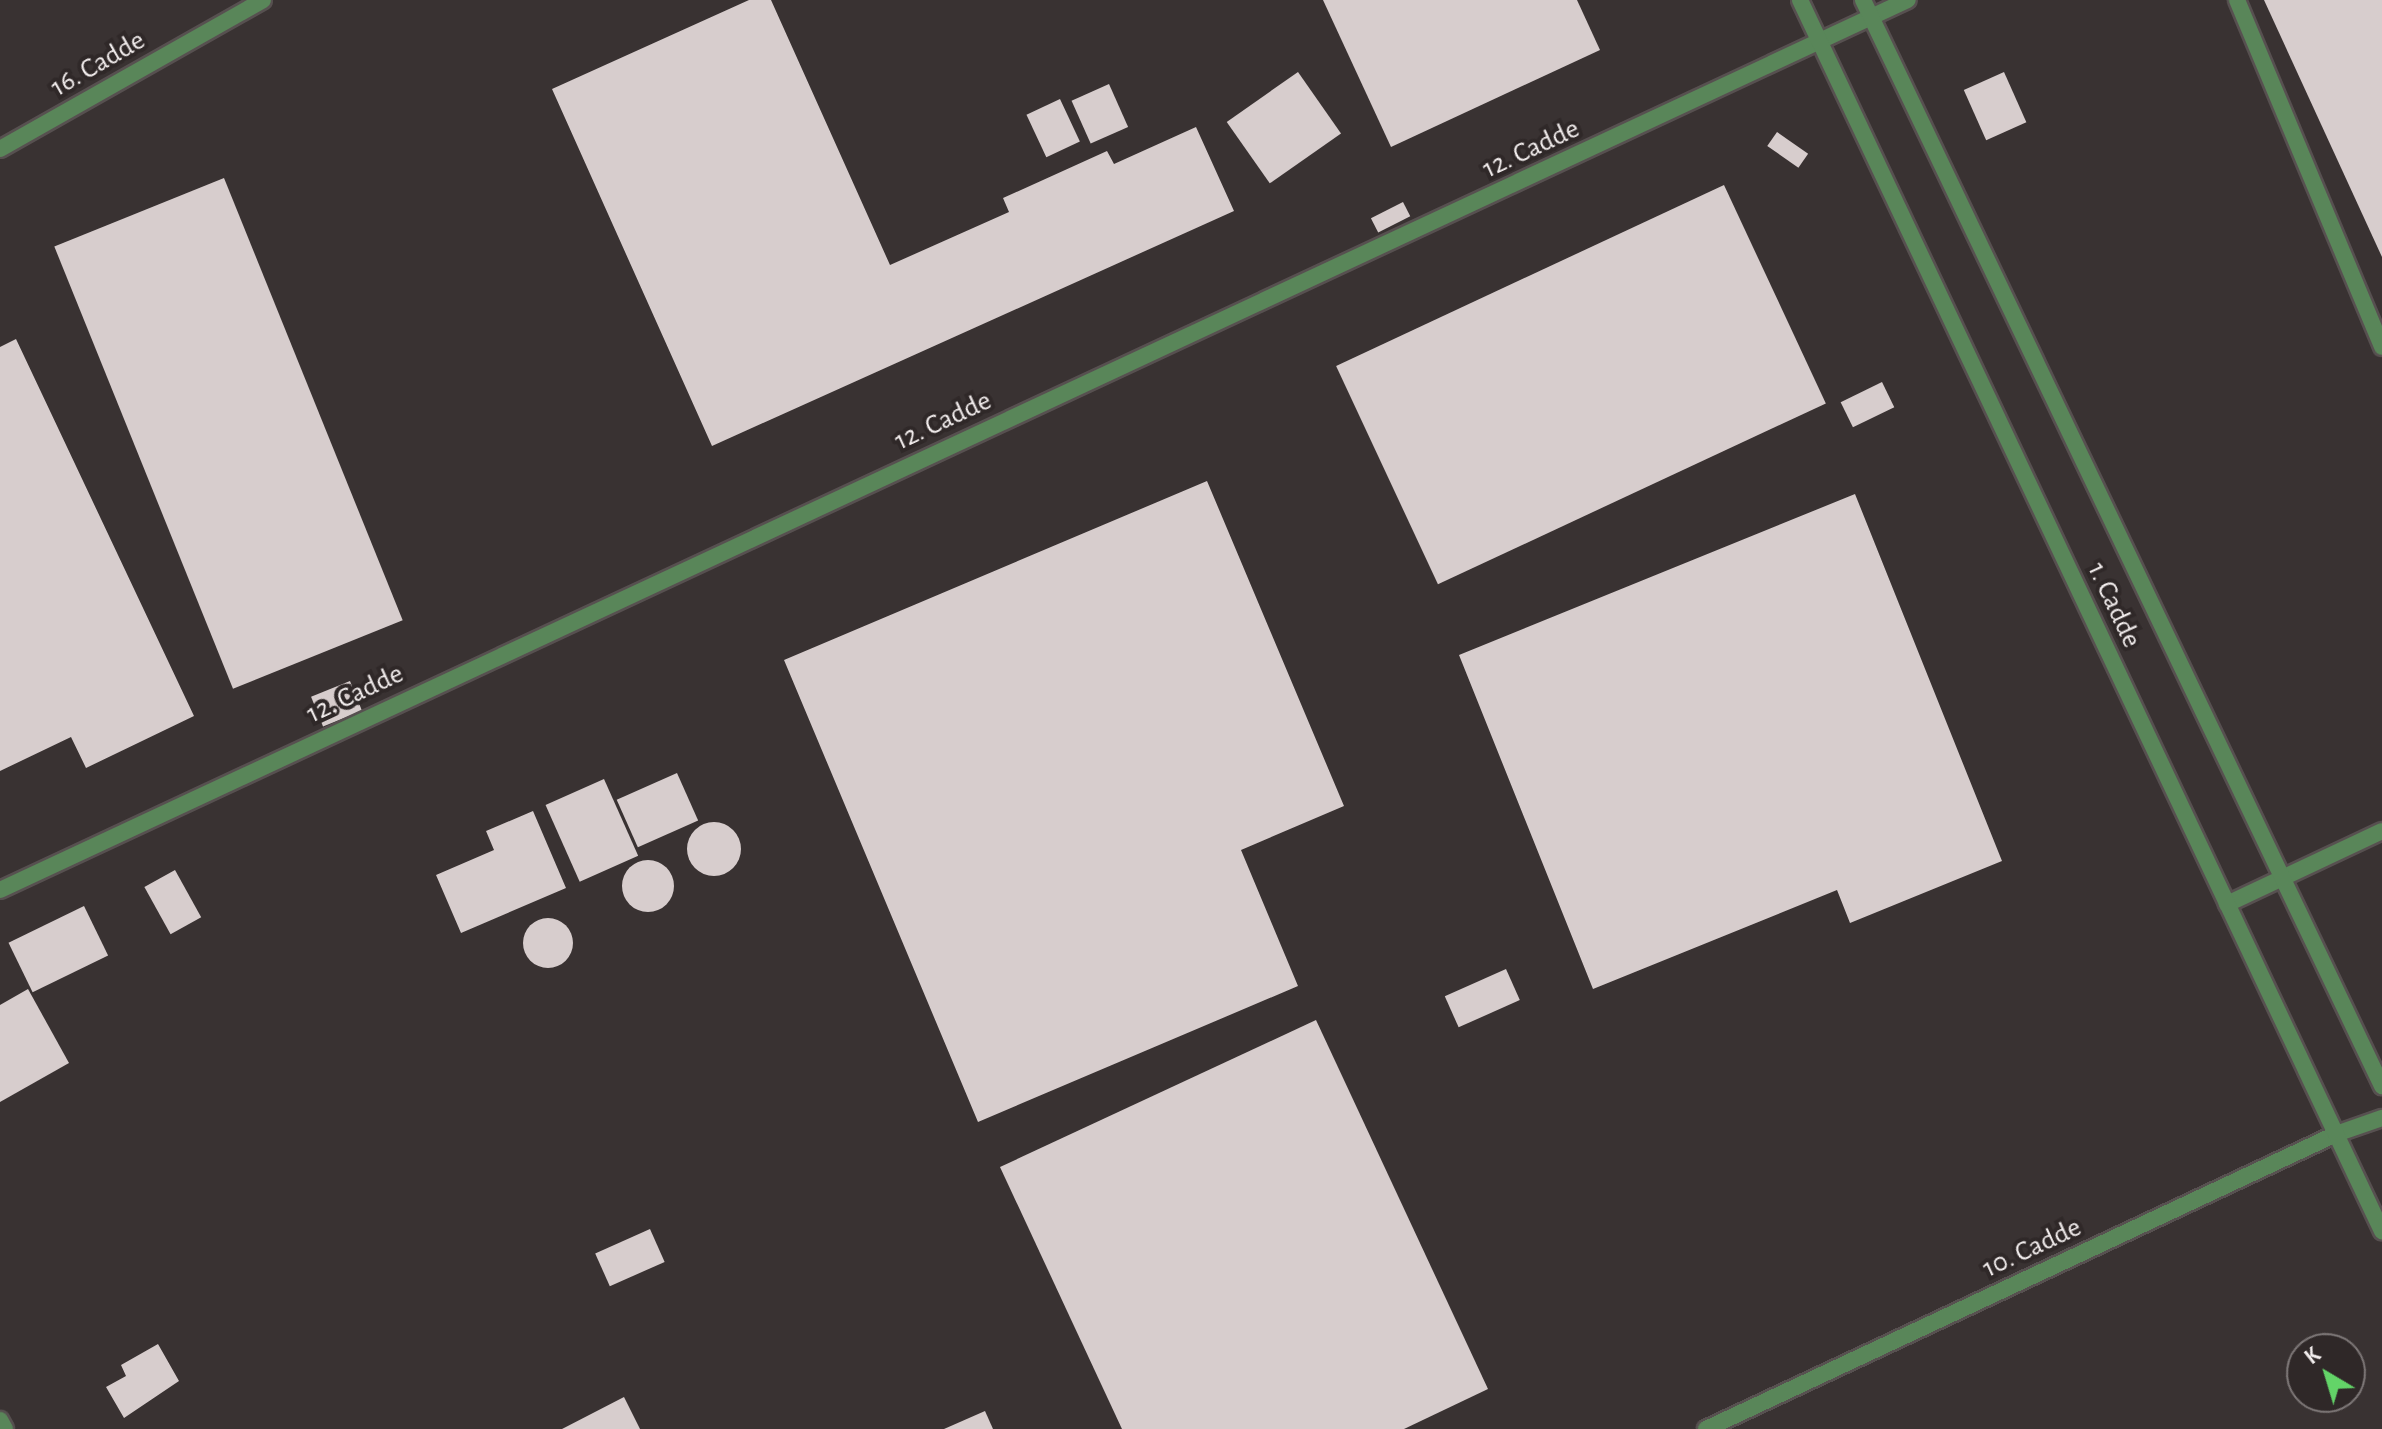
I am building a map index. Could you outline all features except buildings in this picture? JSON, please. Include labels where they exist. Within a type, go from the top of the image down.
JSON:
[{"type":"street","name":"16. Cadde","points":[[0,149],[263,0]]},
{"type":"street","name":"1. Cadde","points":[[1800,0],[2382,1231]]},
{"type":"street","points":[[1863,0],[2382,1086]]},
{"type":"street","name":"12. Cadde","points":[[0,890],[1908,0]]},
{"type":"street","points":[[2237,0],[2382,347]]},
{"type":"street","points":[[2227,904],[2382,831]]},
{"type":"street","name":"10. Cadde","points":[[1706,1429],[2336,1134],[2382,1118]]},
{"type":"street","points":[[0,1420],[5,1429]]}]
